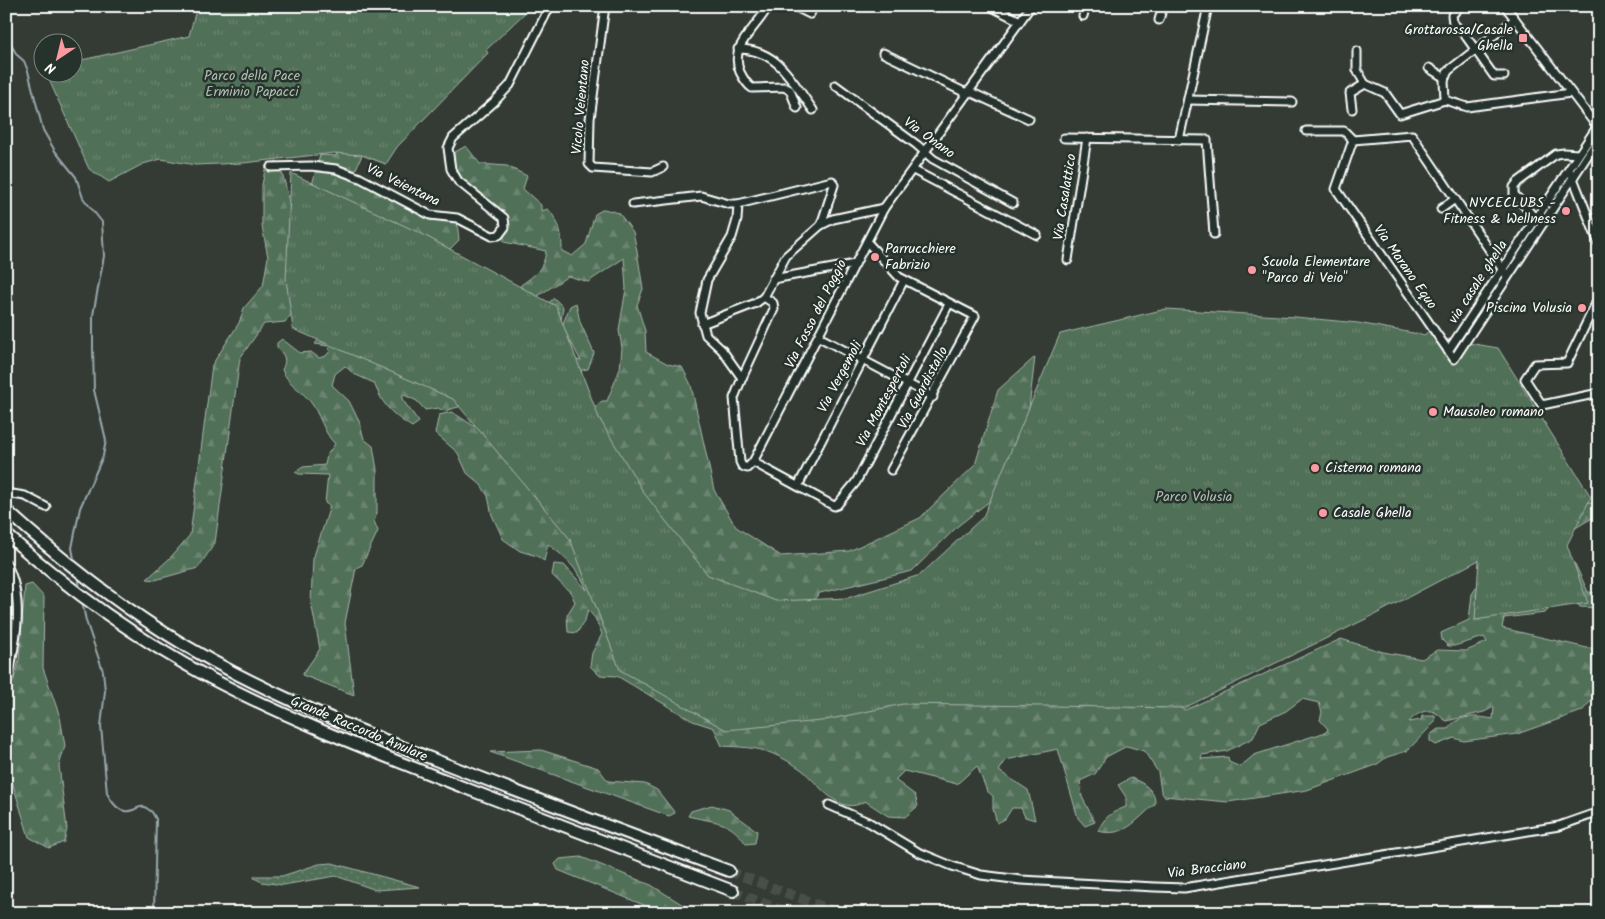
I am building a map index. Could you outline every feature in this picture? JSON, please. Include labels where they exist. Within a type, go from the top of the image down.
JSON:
[{"type":"highway","name":"Grande Raccordo Anulare","points":[[6,510],[80,574],[164,633],[232,671],[346,724],[510,789],[729,871]]},
{"type":"highway","name":"Grande Raccordo Anulare","points":[[6,534],[82,595],[159,648],[226,686],[309,724],[733,891]]},
{"type":"street","name":"Via Veientana","points":[[271,166],[311,166],[336,169],[360,178],[430,215],[457,218],[492,236],[499,235],[505,227],[504,218],[458,181],[451,169],[448,148],[453,138],[499,98],[514,78],[550,6]]},
{"type":"street","name":"Vicolo Veientano","points":[[605,6],[590,119],[589,164],[593,168],[652,172],[663,167]]},
{"type":"street","points":[[768,6],[738,49],[738,65],[748,85],[757,89],[789,88],[798,108]]},
{"type":"street","points":[[794,6],[810,14],[814,6]]},
{"type":"street","points":[[990,6],[1020,21]]},
{"type":"street","name":"Via Fosso del Poggio","points":[[753,462],[884,208],[1031,6]]},
{"type":"street","points":[[1083,16],[1086,6]]},
{"type":"street","points":[[1159,20],[1163,6]]},
{"type":"street","points":[[1179,140],[1208,6]]},
{"type":"street","points":[[1460,6],[1452,15],[1453,23],[1476,49],[1494,76],[1504,76]]},
{"type":"street","points":[[1505,6],[1598,128]]},
{"type":"street","points":[[1445,100],[1445,78],[1448,71],[1515,20]]},
{"type":"street","points":[[738,49],[755,51],[776,62],[813,110]]},
{"type":"street","points":[[1357,51],[1358,74],[1367,84],[1385,93],[1400,114],[1445,100],[1467,107],[1571,93]]},
{"type":"street","points":[[883,53],[1029,119]]},
{"type":"street","points":[[1429,68],[1445,78]]},
{"type":"street","points":[[1352,110],[1350,93],[1367,84]]},
{"type":"street","name":"Via Onano","points":[[835,85],[933,159],[1013,203]]},
{"type":"street","points":[[1188,100],[1292,102]]},
{"type":"street","name":"via casale ghella","points":[[1448,351],[1501,268],[1578,154],[1598,128]]},
{"type":"street","points":[[1306,131],[1344,131],[1352,140],[1412,135],[1507,276]]},
{"type":"street","points":[[1064,138],[1207,140],[1214,234]]},
{"type":"street","name":"Via Casalattico","points":[[1068,260],[1087,138]]},
{"type":"street","name":"via casale ghella","points":[[1454,359],[1572,176],[1599,138]]},
{"type":"street","name":"Via Marano Equo","points":[[1352,140],[1336,189],[1454,359]]},
{"type":"street","points":[[1535,218],[1514,194],[1514,187],[1556,154],[1578,154]]},
{"type":"street","points":[[1569,168],[1599,244]]},
{"type":"street","points":[[913,170],[1037,235]]},
{"type":"street","points":[[633,204],[701,196],[729,204],[738,204],[832,182],[834,185],[821,225]]},
{"type":"street","points":[[1441,208],[1455,199]]},
{"type":"street","points":[[738,204],[737,220],[728,246],[706,281],[700,312],[706,335],[722,350],[742,378]]},
{"type":"street","points":[[702,324],[756,303],[764,297],[788,254],[821,225],[833,219],[884,208]]},
{"type":"street","points":[[868,242],[904,280],[949,304]]},
{"type":"street","points":[[773,279],[855,264]]},
{"type":"street","name":"Via Vergemoli","points":[[798,486],[904,280]]},
{"type":"street","points":[[764,297],[773,304],[774,309],[734,398],[740,462],[743,467],[749,467],[753,462],[798,486]]},
{"type":"street","points":[[1599,297],[1567,364],[1535,364],[1525,379],[1542,405],[1599,392]]},
{"type":"street","name":"Via Guardistallo","points":[[892,470],[975,316],[949,304]]},
{"type":"street","name":"Via Montespertoli","points":[[798,486],[836,506],[856,482],[949,304]]},
{"type":"street","points":[[819,337],[933,397]]},
{"type":"street","points":[[6,493],[25,496],[46,507]]},
{"type":"street","points":[[6,563],[15,584],[18,604],[17,627],[6,689]]},
{"type":"street","name":"Via Bracciano","points":[[829,805],[870,823],[918,852],[981,875],[1021,880],[1184,888],[1559,826],[1599,812]]},
{"type":"green space","name":"Parco della Pace Erminio Papacci","points":[[197,6],[532,6],[486,50],[488,53],[397,147],[386,164],[362,155],[334,153],[243,163],[195,165],[161,159],[143,164],[109,182],[89,169],[50,82],[82,82],[82,60],[189,36]]},
{"type":"green space","points":[[340,137],[386,164],[362,155],[352,178],[385,192],[419,214],[440,212],[457,221],[459,240],[444,255],[312,185],[320,155],[336,156]]},
{"type":"green space","points":[[466,146],[480,164],[507,166],[527,176],[523,189],[541,205],[541,211],[548,209],[552,214],[560,228],[562,251],[572,256],[586,244],[595,214],[604,209],[619,213],[633,232],[637,251],[643,289],[637,305],[645,331],[646,352],[668,364],[682,367],[691,385],[714,490],[736,527],[781,556],[849,551],[920,518],[975,465],[998,390],[1035,357],[1027,425],[1005,489],[959,525],[912,571],[820,593],[807,607],[711,601],[590,411],[602,401],[607,401],[620,369],[622,348],[619,330],[626,289],[624,258],[588,282],[568,276],[532,300],[518,295],[521,285],[535,275],[541,267],[546,251],[504,242],[504,220],[460,182],[446,157]]},
{"type":"green space","points":[[277,161],[283,177],[290,214],[295,310],[285,322],[264,324],[240,358],[215,543],[198,568],[155,580],[147,579],[170,558],[190,535],[212,365],[239,323],[244,308],[263,286],[268,257],[262,226],[262,185],[266,165]]},
{"type":"green space","name":"Parco Volusia","points":[[291,173],[420,233],[556,306],[599,418],[644,493],[708,575],[776,601],[847,598],[920,575],[983,517],[1060,334],[1166,309],[1358,323],[1424,335],[1433,328],[1439,338],[1498,348],[1591,497],[1567,545],[1588,603],[1475,620],[1479,560],[1376,614],[1184,708],[903,704],[821,721],[726,730],[620,670],[570,539],[453,399],[293,329],[286,279]]},
{"type":"green space","points":[[554,298],[563,307],[561,321],[566,357],[581,361],[562,326],[570,306],[576,303],[580,322],[594,353],[588,369],[582,370],[579,386],[542,309]]},
{"type":"green space","points":[[282,339],[300,353],[311,352],[319,358],[326,356],[330,351],[328,346],[315,344],[319,339],[402,358],[462,406],[444,411],[438,408],[425,410],[417,401],[404,395],[402,399],[419,422],[412,427],[398,418],[388,408],[374,383],[354,374],[345,366],[335,374],[332,385],[349,401],[359,421],[364,439],[373,446],[377,470],[377,513],[374,521],[378,531],[362,565],[356,568],[345,623],[354,695],[302,675],[320,649],[311,602],[313,559],[330,506],[325,503],[328,475],[299,474],[295,472],[303,467],[325,465],[327,455],[335,444],[327,434],[313,405],[288,380],[282,370],[284,358],[277,348],[277,343]]},
{"type":"green space","points":[[452,412],[477,428],[627,574],[1144,690],[1185,710],[1341,639],[1383,652],[1422,659],[1437,650],[1466,651],[1487,642],[1484,637],[1448,646],[1442,640],[1441,633],[1469,620],[1472,594],[1478,585],[1578,500],[1599,504],[1599,514],[1562,536],[1565,558],[1575,564],[1588,592],[1599,593],[1599,608],[1580,607],[1572,596],[1559,598],[1545,613],[1504,618],[1502,628],[1587,648],[1599,648],[1599,695],[1597,694],[1582,711],[1517,734],[1464,741],[1454,738],[1436,745],[1430,741],[1430,735],[1438,729],[1448,729],[1462,718],[1481,717],[1493,719],[1494,707],[1484,712],[1447,721],[1432,711],[1425,711],[1417,714],[1409,722],[1421,720],[1422,716],[1435,716],[1435,722],[1407,751],[1387,757],[1376,765],[1307,790],[1228,802],[1164,796],[1161,791],[1158,772],[1144,751],[1127,746],[1106,757],[1095,774],[1080,781],[1082,797],[1095,822],[1085,826],[1078,818],[1058,749],[1006,760],[999,771],[1028,790],[1035,820],[1025,817],[1021,808],[1012,808],[1005,819],[997,823],[993,809],[993,796],[987,791],[977,766],[957,784],[904,771],[895,780],[915,795],[918,806],[905,817],[888,816],[865,801],[856,805],[847,805],[839,802],[802,770],[775,755],[753,748],[722,746],[714,728],[693,721],[617,676],[599,675],[590,666],[592,653],[602,634],[595,618],[588,610],[585,620],[577,633],[568,632],[567,615],[575,602],[571,593],[552,575],[554,564],[564,565],[587,590],[580,576],[566,559],[548,544],[544,561],[537,556],[520,551],[503,539],[492,515],[488,496],[481,485],[467,473],[458,453],[435,433],[439,415]],"holes":[[[1302,699],[1319,703],[1322,712],[1320,720],[1328,729],[1326,732],[1254,755],[1240,767],[1229,762],[1228,757],[1201,759],[1202,755],[1227,751],[1253,738],[1260,723],[1286,711]]]},
{"type":"green space","points":[[6,578],[14,604],[6,657]]},
{"type":"green space","points":[[32,584],[44,597],[43,668],[60,717],[65,746],[59,766],[67,829],[64,842],[49,848],[29,837],[6,762],[6,709],[19,660],[25,586]]},
{"type":"green space","points":[[541,750],[598,768],[608,781],[645,784],[657,790],[675,813],[669,816],[490,752]]},
{"type":"green space","points":[[1131,778],[1144,784],[1151,791],[1155,804],[1123,830],[1107,833],[1098,831],[1109,816],[1126,807],[1126,797],[1118,785]]},
{"type":"green space","points":[[712,805],[729,810],[757,831],[755,843],[746,844],[734,830],[721,823],[688,816],[691,811]]},
{"type":"green space","points":[[581,857],[651,885],[696,913],[658,913],[656,910],[558,870],[555,864],[560,859]]},
{"type":"green space","points":[[332,863],[420,887],[376,890],[336,876],[283,885],[262,882],[254,878],[254,876],[282,876],[319,864]]},
{"type":"waterway","points":[[6,36],[17,55],[24,61],[28,71],[43,130],[55,151],[76,177],[83,198],[102,222],[104,256],[93,315],[93,348],[94,390],[106,440],[103,456],[80,508],[72,548],[75,564]]},
{"type":"waterway","points":[[78,576],[80,589]]},
{"type":"waterway","points":[[82,601],[86,621],[103,671],[105,691],[101,726],[107,793],[117,807],[125,811],[145,807],[152,812],[156,819],[154,913]]},
{"type":"tunnel","points":[[729,871],[839,913]]},
{"type":"tunnel","points":[[733,891],[788,913]]},
{"type":"place","name":"Grottarossa/Casale Ghella","points":[[1523,38]]},
{"type":"place","name":"NYCECLUBS - Fitness & Wellness","points":[[1566,211]]},
{"type":"place","name":"Parrucchiere Fabrizio","points":[[875,257]]},
{"type":"place","name":"Scuola Elementare \"Parco di Veio\"","points":[[1252,270]]},
{"type":"place","name":"Piscina Volusia","points":[[1582,308]]},
{"type":"place","name":"Mausoleo romano","points":[[1433,412]]},
{"type":"place","name":"Cisterna romana","points":[[1315,468]]},
{"type":"place","name":"Casale Ghella","points":[[1323,513]]}]
